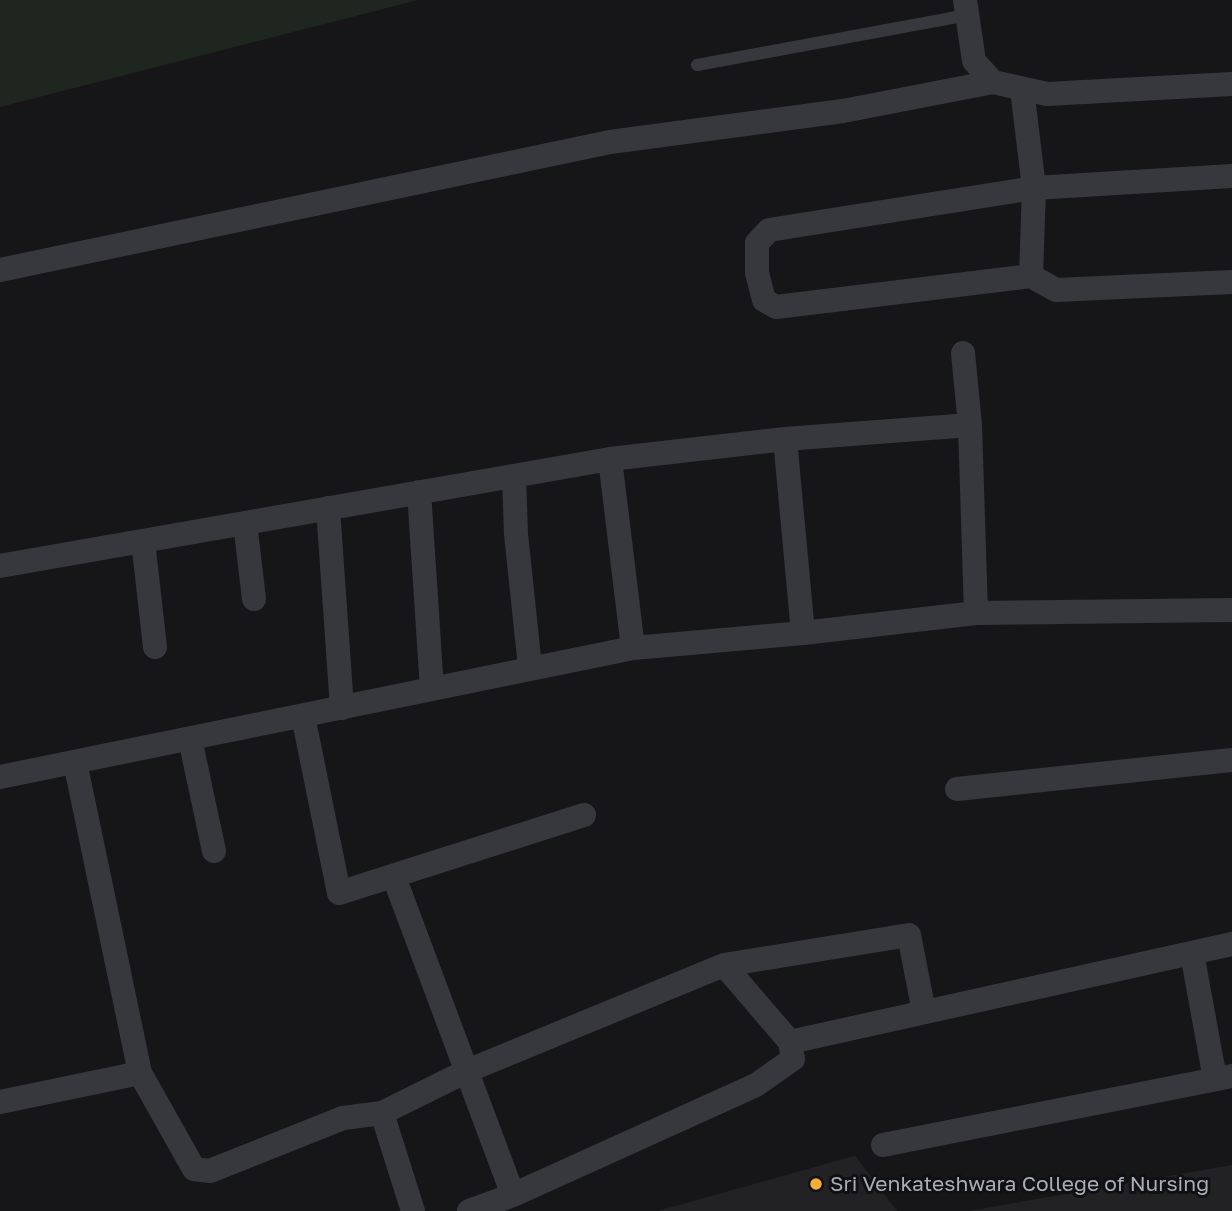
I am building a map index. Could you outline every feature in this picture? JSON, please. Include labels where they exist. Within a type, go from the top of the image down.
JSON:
[{"type":"street","points":[[966,8],[974,61],[993,82]]},
{"type":"street","points":[[0,270],[610,142],[843,111],[993,82],[1047,94],[1232,83]]},
{"type":"street","points":[[1022,89],[1034,188],[1031,276]]},
{"type":"street","points":[[1232,176],[1034,188],[769,230],[757,243],[757,273],[764,299],[776,307],[1031,276],[1056,290],[1232,282]]},
{"type":"street","points":[[963,353],[970,425],[976,612]]},
{"type":"street","points":[[0,566],[610,459],[785,439],[970,425]]},
{"type":"street","points":[[785,439],[803,633]]},
{"type":"street","points":[[610,459],[633,648]]},
{"type":"street","points":[[514,476],[516,534],[530,667]]},
{"type":"street","points":[[419,492],[432,689]]},
{"type":"street","points":[[328,508],[342,708]]},
{"type":"street","points":[[245,523],[254,599]]},
{"type":"street","points":[[143,541],[155,647]]},
{"type":"street","points":[[0,776],[633,648],[803,633],[976,612],[1232,610]]},
{"type":"street","points":[[303,716],[340,893],[584,814]]},
{"type":"street","points":[[190,739],[214,851]]},
{"type":"street","points":[[957,789],[1232,760]]},
{"type":"street","points":[[75,762],[140,1073],[194,1169],[210,1171],[343,1118],[382,1112],[467,1071],[724,965],[909,935],[925,1012]]},
{"type":"street","points":[[394,877],[513,1195]]},
{"type":"street","points":[[790,1042],[1232,944]]},
{"type":"street","points":[[883,1145],[1224,1078],[1192,953]]},
{"type":"street","points":[[469,1211],[513,1195],[756,1085],[793,1059],[790,1042],[724,965]]},
{"type":"street","points":[[0,1102],[140,1073]]},
{"type":"street","points":[[382,1112],[412,1211]]},
{"type":"lane","points":[[697,65],[966,8]]},
{"type":"shaded area","points":[[0,0],[418,0],[0,107]]},
{"type":"shaded area","name":"Sri Venkateshwara College of Nursing","points":[[854,1156],[897,1211],[658,1211]]},
{"type":"shaded area","name":"Sri Venkateshwara College of Nursing","points":[[1232,1165],[1232,1211],[969,1211]]},
{"type":"place","name":"Sri Venkateshwara College of Nursing","points":[[816,1184]]}]
